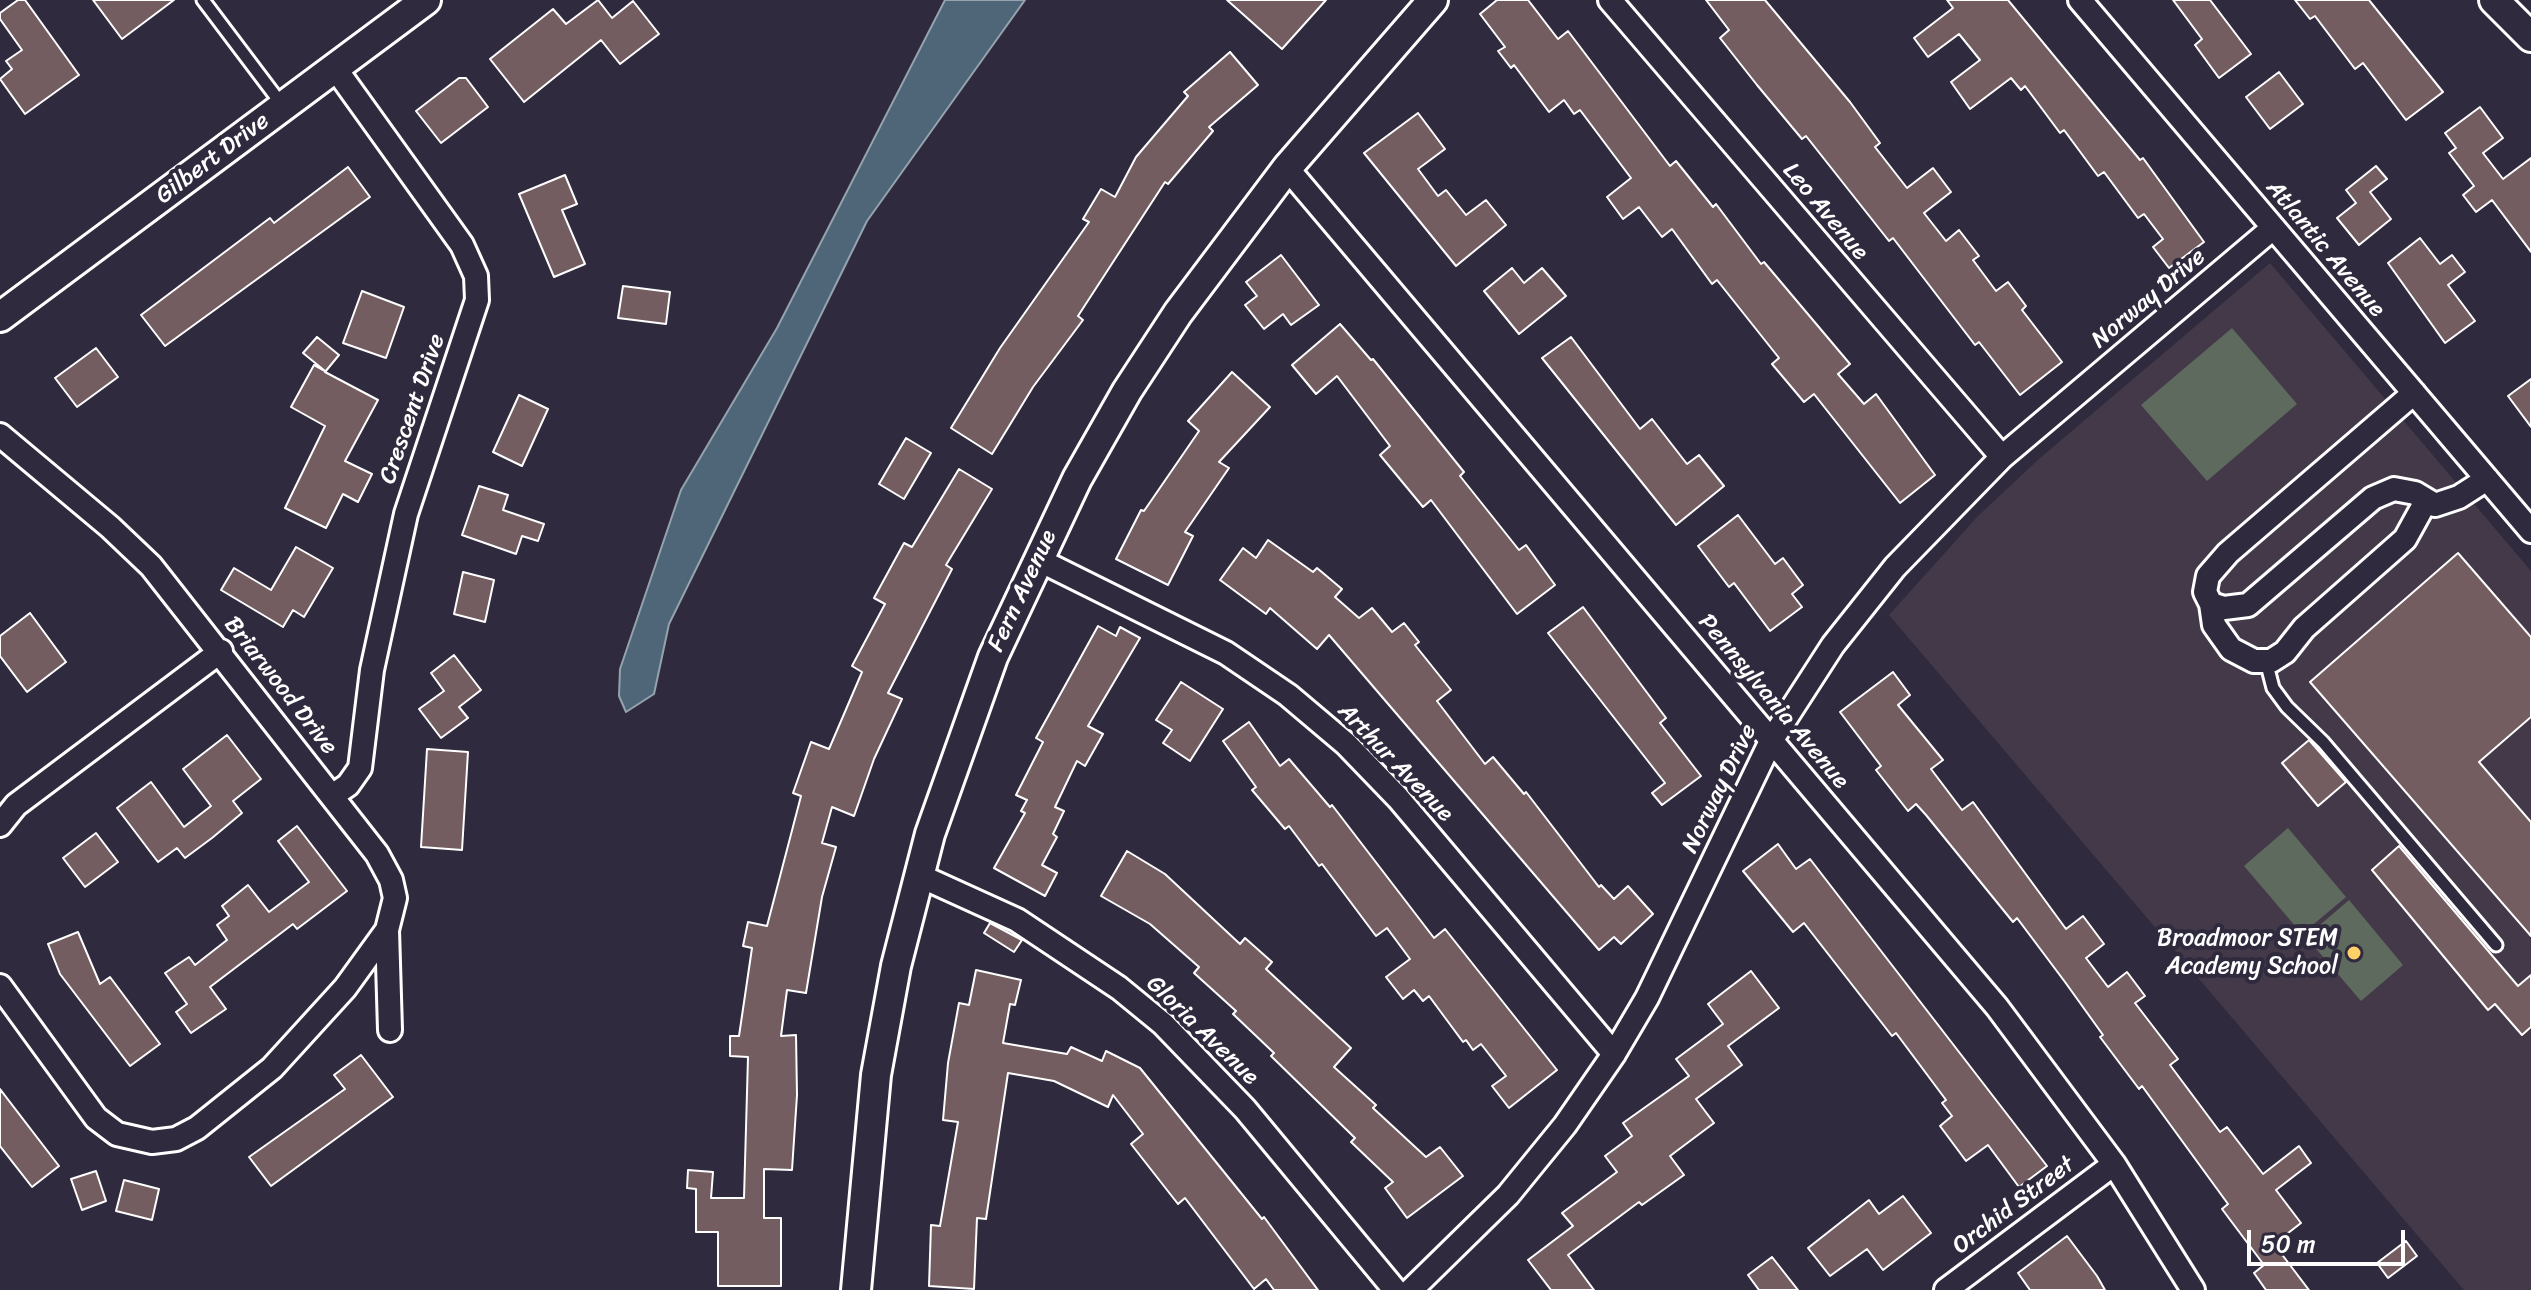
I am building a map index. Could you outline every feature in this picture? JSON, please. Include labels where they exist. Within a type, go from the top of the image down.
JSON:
[{"type":"street","name":"Gilbert Drive","points":[[0,317],[426,0]]},
{"type":"street","name":"Fern Avenue","points":[[856,1290],[876,1075],[896,966],[918,875],[956,756],[993,657],[1037,559],[1127,391],[1246,220],[1287,168],[1433,0]]},
{"type":"street","name":"Leo Avenue","points":[[1610,0],[2002,457]]},
{"type":"street","name":"Atlantic Avenue","points":[[2080,0],[2531,531]]},
{"type":"street","points":[[2494,0],[2531,37]]},
{"type":"street","name":"Crescent Drive","points":[[332,796],[348,785],[360,768],[372,670],[406,514],[477,300],[476,276],[462,245],[335,68]]},
{"type":"street","name":"Pennsylvania Avenue","points":[[1287,168],[1997,1007],[2114,1164],[2193,1290]]},
{"type":"street","name":"Norway Drive","points":[[1411,1290],[1508,1195],[1565,1125],[1614,1054],[1660,973],[1771,741],[1833,645],[1895,567],[2002,457],[2273,228]]},
{"type":"street","points":[[2414,393],[2228,553],[2208,576],[2205,592],[2211,604],[2214,625],[2231,649],[2254,661],[2266,661],[2285,652],[2304,628],[2405,539],[2426,501]]},
{"type":"street","name":"Briarwood Drive","points":[[0,435],[110,527],[151,566],[221,651],[377,854],[391,880],[395,898],[387,930],[390,1030]]},
{"type":"street","points":[[2211,604],[2224,608],[2248,605],[2373,498],[2394,489],[2415,493],[2435,505],[2459,497],[2487,479]]},
{"type":"street","name":"Arthur Avenue","points":[[1037,559],[1226,653],[1288,695],[1346,744],[1398,798],[1614,1054]]},
{"type":"street","points":[[0,825],[16,805],[221,651]]},
{"type":"street","name":"Gloria Avenue","points":[[918,875],[1017,920],[1119,988],[1163,1024],[1245,1109],[1395,1290]]},
{"type":"street","points":[[0,986],[96,1118],[117,1134],[152,1142],[176,1139],[197,1128],[272,1068],[345,988],[387,930]]},
{"type":"street","name":"Orchid Street","points":[[1946,1290],[2114,1164]]},
{"type":"lane","points":[[203,0],[284,106]]},
{"type":"lane","points":[[2266,661],[2266,674],[2287,707],[2323,742],[2496,945]]},
{"type":"shaded area","name":"Broadmoor STEM Academy School","points":[[2270,263],[2531,571],[2531,1290],[2464,1290],[1889,615],[1978,516],[2040,458]]},
{"type":"green space","points":[[2232,328],[2297,404],[2207,481],[2141,405]]},
{"type":"green space","points":[[2288,828],[2346,897],[2302,934],[2244,866]]},
{"type":"green space","points":[[2349,900],[2403,965],[2361,1001],[2306,937]]},
{"type":"water","points":[[945,0],[1025,0],[867,221],[669,624],[654,694],[626,712],[619,696],[620,669],[681,490],[777,328]]},
{"type":"building","points":[[18,0],[25,0],[79,75],[25,114],[0,79],[12,69],[6,61],[22,50],[0,19],[0,13]]},
{"type":"building","points":[[93,0],[174,0],[122,39]]},
{"type":"building","points":[[598,0],[612,18],[633,1],[659,34],[620,64],[601,40],[524,102],[490,59],[553,9],[566,24]]},
{"type":"building","points":[[1227,0],[1326,0],[1282,49]]},
{"type":"building","points":[[1497,0],[1528,0],[1558,39],[1568,31],[1670,166],[1676,161],[1713,207],[1716,204],[1761,264],[1764,262],[1850,364],[1838,374],[1864,404],[1876,394],[1935,475],[1900,503],[1814,394],[1804,402],[1772,364],[1779,358],[1717,280],[1712,284],[1672,229],[1662,237],[1639,207],[1623,219],[1607,197],[1631,178],[1580,110],[1574,114],[1564,100],[1549,112],[1514,65],[1511,68],[1498,51],[1505,47],[1480,14]]},
{"type":"building","points":[[1706,0],[1765,0],[1850,102],[1880,143],[1875,147],[1907,188],[1933,168],[1951,192],[1924,213],[1946,241],[1959,230],[1979,256],[1973,260],[1996,291],[2008,282],[2026,306],[2022,310],[2062,362],[2020,395],[1979,342],[1975,345],[1893,238],[1889,241],[1806,136],[1802,139],[1757,85],[1720,38],[1729,30]]},
{"type":"building","points":[[1947,0],[2008,0],[2140,160],[2143,158],[2204,242],[2169,268],[2153,247],[2163,239],[2144,214],[2138,218],[2104,172],[2098,176],[2064,130],[2060,133],[2025,86],[2021,90],[2011,78],[1970,109],[1951,82],[1980,60],[1959,34],[1928,57],[1914,38],[1953,8]]},
{"type":"building","points":[[2173,0],[2210,0],[2251,54],[2219,78],[2195,45],[2202,39]]},
{"type":"building","points":[[2295,0],[2369,0],[2443,92],[2406,120],[2363,63],[2355,69],[2315,16],[2310,19]]},
{"type":"building","points":[[1230,52],[1258,85],[1209,127],[1213,131],[1168,184],[1165,182],[1078,316],[1083,320],[1033,387],[992,454],[951,428],[1000,348],[1089,222],[1083,219],[1101,189],[1115,197],[1136,157],[1188,96],[1184,92]]},
{"type":"building","points":[[2279,72],[2303,104],[2270,129],[2246,97]]},
{"type":"building","points":[[459,78],[466,78],[488,107],[441,143],[416,111]]},
{"type":"building","points":[[2480,107],[2503,138],[2483,153],[2503,179],[2531,158],[2531,252],[2492,200],[2476,212],[2463,195],[2474,186],[2449,153],[2456,148],[2445,133]]},
{"type":"building","points":[[1418,113],[1445,149],[1418,169],[1438,196],[1446,190],[1466,215],[1486,200],[1506,225],[1456,266],[1364,153]]},
{"type":"building","points":[[2376,166],[2387,179],[2370,192],[2391,219],[2359,245],[2337,218],[2356,203],[2346,190]]},
{"type":"building","points":[[348,167],[370,197],[165,346],[141,315],[270,218],[274,223]]},
{"type":"building","points":[[565,175],[577,204],[562,210],[585,264],[554,277],[519,194]]},
{"type":"building","points":[[2420,238],[2440,264],[2452,255],[2465,272],[2448,285],[2475,321],[2445,343],[2388,263]]},
{"type":"building","points":[[1281,255],[1319,305],[1291,325],[1283,314],[1264,329],[1245,305],[1257,296],[1246,282]]},
{"type":"building","points":[[1512,268],[1524,283],[1542,268],[1566,296],[1519,334],[1484,291]]},
{"type":"building","points":[[623,286],[670,292],[666,324],[618,318]]},
{"type":"building","points":[[362,291],[404,307],[386,358],[343,343]]},
{"type":"building","points":[[1340,324],[1373,359],[1464,472],[1460,476],[1519,550],[1526,545],[1555,585],[1517,614],[1431,500],[1423,507],[1380,455],[1390,446],[1337,376],[1316,394],[1292,365]]},
{"type":"building","points":[[317,337],[339,355],[325,372],[378,400],[345,461],[372,474],[358,502],[343,494],[326,528],[285,508],[325,426],[291,407],[314,365],[325,371],[303,353]]},
{"type":"building","points":[[1571,337],[1640,429],[1652,419],[1687,464],[1699,455],[1724,486],[1676,525],[1542,358]]},
{"type":"building","points":[[96,348],[118,377],[77,407],[55,378]]},
{"type":"building","points":[[1232,372],[1270,407],[1219,462],[1229,468],[1185,532],[1193,536],[1168,585],[1116,559],[1141,510],[1144,511],[1199,431],[1188,421]]},
{"type":"building","points":[[2531,379],[2531,427],[2508,396]]},
{"type":"building","points":[[519,395],[548,409],[522,466],[493,452]]},
{"type":"building","points":[[906,438],[931,453],[904,499],[879,484]]},
{"type":"building","points":[[959,469],[992,489],[946,565],[952,569],[888,693],[902,699],[874,759],[854,816],[832,807],[822,843],[836,847],[822,897],[806,993],[787,990],[781,1036],[796,1035],[797,1095],[792,1170],[764,1169],[764,1218],[781,1218],[781,1286],[718,1286],[718,1232],[696,1232],[696,1189],[687,1188],[688,1170],[713,1172],[711,1198],[744,1198],[748,1057],[730,1056],[730,1036],[739,1036],[752,948],[743,946],[748,922],[767,926],[801,796],[793,793],[811,742],[829,749],[862,672],[852,666],[885,604],[874,598],[904,543],[912,547]]},
{"type":"building","points":[[479,486],[508,495],[503,510],[544,524],[538,541],[522,536],[516,554],[462,535]]},
{"type":"building","points":[[1738,515],[1775,564],[1783,558],[1803,585],[1792,594],[1802,607],[1770,631],[1734,583],[1729,587],[1698,546]]},
{"type":"building","points":[[1268,540],[1313,572],[1317,568],[1342,589],[1335,597],[1359,618],[1372,608],[1392,632],[1404,623],[1419,642],[1415,645],[1451,690],[1437,701],[1485,764],[1493,757],[1524,794],[1526,792],[1599,887],[1601,885],[1614,899],[1628,886],[1653,914],[1621,944],[1614,937],[1599,950],[1329,635],[1317,649],[1270,608],[1266,614],[1220,580],[1243,548],[1256,558]]},
{"type":"building","points":[[296,547],[333,568],[304,617],[293,610],[283,627],[221,590],[234,568],[271,590]]},
{"type":"building","points":[[2458,553],[2531,637],[2531,717],[2479,762],[2531,822],[2531,936],[2310,682]]},
{"type":"building","points":[[463,572],[494,580],[485,622],[454,614]]},
{"type":"building","points":[[1583,607],[1666,718],[1660,723],[1701,776],[1662,805],[1652,793],[1665,783],[1548,633]]},
{"type":"building","points":[[30,613],[66,662],[27,692],[0,656],[0,636]]},
{"type":"building","points":[[1098,626],[1116,636],[1120,627],[1140,638],[1088,726],[1103,734],[1085,766],[1077,761],[1055,807],[1064,811],[1053,834],[1057,837],[1042,865],[1057,873],[1045,896],[994,868],[1025,813],[1021,811],[1027,800],[1016,795],[1043,742],[1036,738]]},
{"type":"building","points":[[454,655],[481,690],[459,707],[468,718],[441,738],[419,709],[444,691],[431,673]]},
{"type":"building","points":[[1893,672],[1910,695],[1898,705],[1943,760],[1931,769],[1962,810],[1973,802],[2066,929],[2083,916],[2104,944],[2086,958],[2108,987],[2127,972],[2145,996],[2135,1003],[2178,1059],[2170,1065],[2220,1132],[2227,1127],[2263,1174],[2299,1146],[2311,1163],[2276,1190],[2301,1223],[2274,1244],[2309,1290],[2266,1290],[2254,1273],[2264,1265],[2222,1209],[2228,1204],[2142,1086],[2139,1089],[2100,1037],[2103,1035],[2017,918],[2013,922],[1926,815],[1916,804],[1908,811],[1876,770],[1881,766],[1840,712]]},
{"type":"building","points":[[1181,682],[1223,709],[1190,761],[1163,743],[1172,730],[1156,720]]},
{"type":"building","points":[[1249,722],[1280,766],[1289,759],[1330,807],[1332,805],[1434,938],[1445,929],[1557,1070],[1509,1108],[1492,1086],[1506,1076],[1481,1044],[1473,1050],[1466,1040],[1463,1042],[1429,996],[1423,1001],[1414,990],[1403,999],[1386,977],[1410,959],[1387,928],[1376,936],[1322,864],[1319,866],[1289,826],[1285,829],[1252,790],[1256,787],[1223,741]]},
{"type":"building","points":[[227,735],[261,779],[233,801],[242,813],[212,838],[185,858],[177,848],[158,862],[117,808],[151,782],[184,827],[211,806],[183,769]]},
{"type":"building","points":[[2309,740],[2346,782],[2318,806],[2282,763]]},
{"type":"building","points":[[427,749],[468,752],[462,850],[421,847]]},
{"type":"building","points":[[297,826],[347,891],[297,929],[293,924],[210,987],[226,1009],[191,1033],[176,1012],[187,1004],[165,973],[189,957],[195,965],[227,940],[217,925],[229,916],[222,906],[248,885],[269,912],[309,882],[278,841]]},
{"type":"building","points":[[96,833],[118,862],[85,887],[63,858]]},
{"type":"building","points":[[1778,844],[1796,869],[1810,859],[2047,1166],[2019,1187],[1988,1145],[1966,1161],[1940,1126],[1952,1116],[1942,1103],[1946,1100],[1896,1033],[1892,1036],[1804,923],[1793,932],[1743,871]]},
{"type":"building","points":[[2399,846],[2518,986],[2531,975],[2531,1027],[2522,1035],[2495,1004],[2488,1010],[2372,870]]},
{"type":"building","points":[[1127,851],[1165,874],[1240,944],[1245,938],[1272,962],[1266,969],[1351,1048],[1334,1067],[1426,1157],[1440,1147],[1463,1176],[1407,1218],[1385,1188],[1393,1182],[1351,1142],[1355,1138],[1271,1056],[1274,1053],[1233,1014],[1236,1011],[1194,973],[1199,967],[1150,924],[1101,896]]},
{"type":"building","points":[[990,923],[1022,940],[1014,952],[984,933]]},
{"type":"building","points":[[78,932],[100,984],[110,977],[160,1044],[130,1066],[60,974],[48,944]]},
{"type":"building","points":[[976,970],[1021,980],[1015,1005],[1010,1004],[1003,1043],[1067,1054],[1071,1047],[1102,1061],[1106,1051],[1140,1068],[1262,1219],[1264,1217],[1318,1290],[1274,1290],[1266,1279],[1254,1289],[1185,1198],[1178,1204],[1131,1144],[1143,1134],[1113,1095],[1108,1107],[1054,1081],[1008,1073],[986,1219],[977,1218],[974,1289],[929,1286],[931,1225],[940,1226],[958,1122],[943,1120],[948,1063],[959,1003],[969,1005]]},
{"type":"building","points":[[1751,971],[1779,1008],[1728,1046],[1742,1065],[1696,1099],[1714,1123],[1670,1156],[1684,1175],[1642,1205],[1639,1202],[1568,1255],[1594,1290],[1551,1290],[1528,1260],[1573,1226],[1562,1213],[1617,1172],[1605,1156],[1632,1136],[1623,1123],[1689,1076],[1676,1059],[1723,1024],[1708,1004]]},
{"type":"building","points":[[361,1055],[393,1097],[271,1186],[249,1157],[345,1089],[334,1075]]},
{"type":"building","points":[[0,1089],[59,1166],[32,1187],[0,1146]]},
{"type":"building","points":[[96,1171],[106,1201],[82,1210],[71,1179]]},
{"type":"building","points":[[124,1180],[159,1189],[152,1220],[116,1211]]},
{"type":"building","points":[[1903,1196],[1931,1233],[1883,1270],[1867,1249],[1830,1276],[1808,1248],[1869,1200],[1879,1214]]},
{"type":"building","points":[[2067,1236],[2105,1290],[2030,1290],[2018,1273]]},
{"type":"building","points":[[2406,1241],[2417,1256],[2388,1278],[2377,1263]]},
{"type":"building","points":[[1772,1257],[1798,1290],[1759,1290],[1748,1275]]},
{"type":"place","name":"Broadmoor STEM Academy School","points":[[2354,953]]}]
